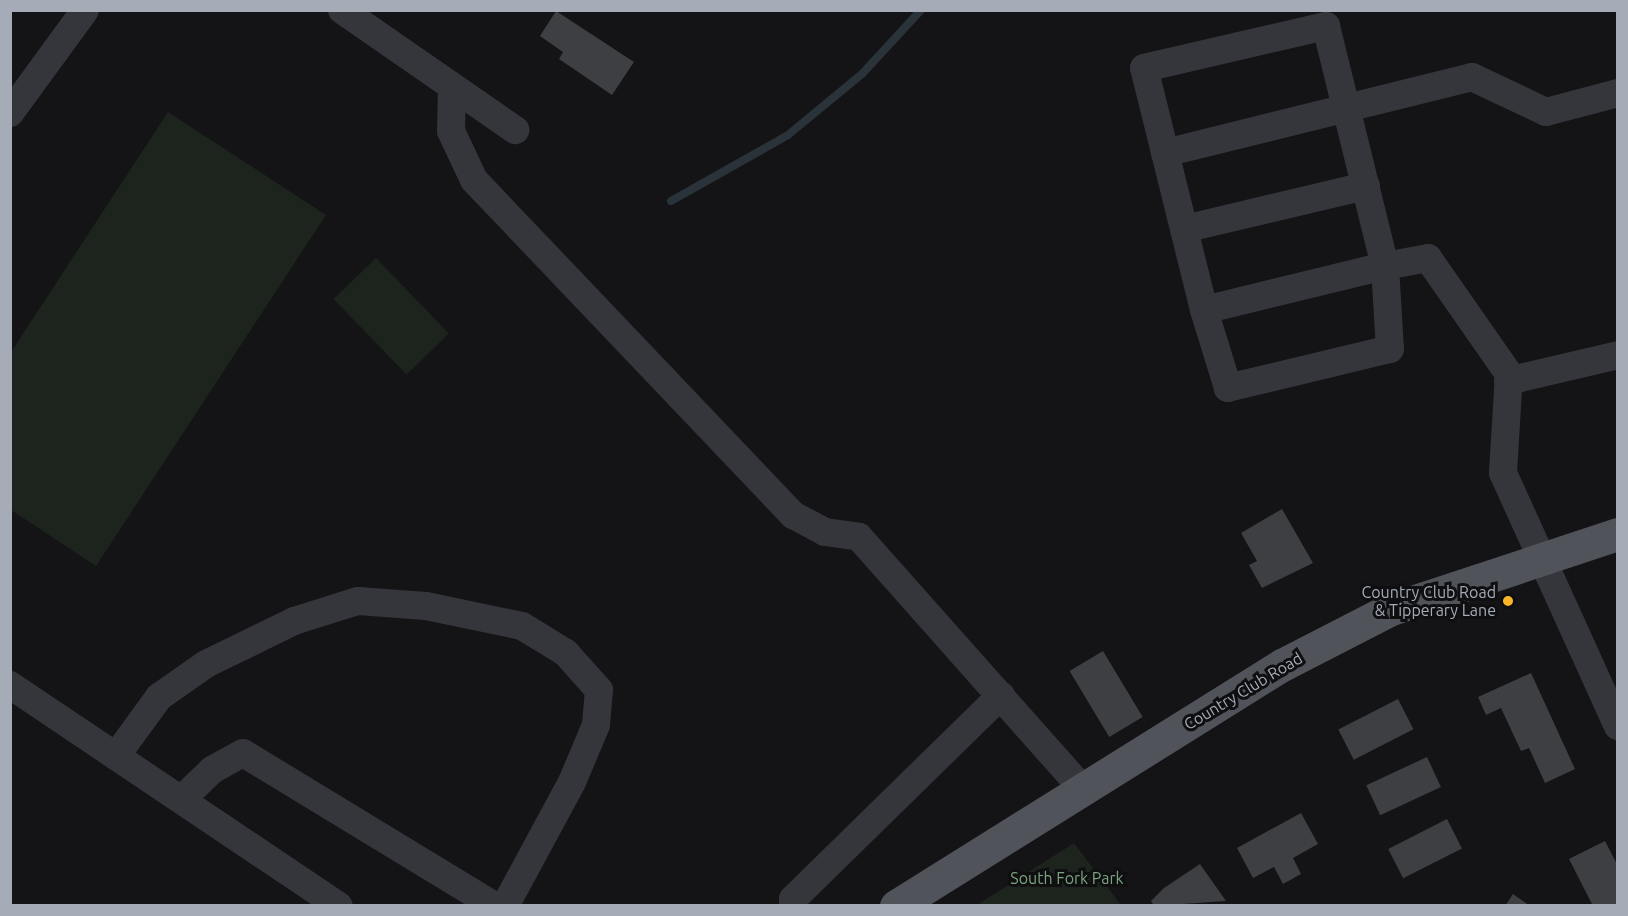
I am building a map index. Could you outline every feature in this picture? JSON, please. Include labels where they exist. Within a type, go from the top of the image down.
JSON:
[{"type":"main road","name":"Country Club Road","points":[[896,906],[1282,665],[1381,614],[1617,534]]},
{"type":"street","points":[[10,113],[85,10]]},
{"type":"street","points":[[342,10],[515,130]]},
{"type":"street","points":[[1326,26],[1347,111],[1385,266],[1390,349],[1228,388],[1204,310],[1144,68],[1326,26]]},
{"type":"street","points":[[1165,153],[1347,111],[1472,77],[1546,112],[1617,93]]},
{"type":"street","points":[[452,87],[451,131],[474,180],[793,515],[825,532],[859,537],[1001,694],[1083,789]]},
{"type":"street","points":[[1184,229],[1366,186]]},
{"type":"street","points":[[1204,310],[1385,266],[1428,258],[1508,381],[1503,473],[1538,559],[1617,726]]},
{"type":"street","points":[[1508,381],[1617,355]]},
{"type":"street","points":[[116,756],[159,697],[206,664],[294,621],[347,604],[426,606],[522,626],[566,653],[599,690],[596,725],[572,782],[505,906]]},
{"type":"street","points":[[10,685],[339,906]]},
{"type":"street","points":[[794,906],[793,898],[1001,694]]},
{"type":"street","points":[[182,799],[212,770],[243,753],[495,906]]},
{"type":"green space","points":[[168,112],[326,215],[96,566],[11,510],[11,352]]},
{"type":"green space","points":[[376,258],[449,334],[406,375],[334,299]]},
{"type":"green space","name":"South Fork Park","points":[[1074,843],[1121,905],[977,905]]},
{"type":"building","points":[[556,11],[634,62],[612,95],[559,59],[563,52],[540,36]]},
{"type":"building","points":[[1282,509],[1313,563],[1262,588],[1249,565],[1257,561],[1241,533]]},
{"type":"building","points":[[1103,651],[1143,717],[1109,737],[1070,671]]},
{"type":"building","points":[[1531,673],[1575,769],[1545,783],[1529,748],[1521,751],[1501,708],[1486,715],[1478,697]]},
{"type":"building","points":[[1398,699],[1413,729],[1354,760],[1338,729]]},
{"type":"building","points":[[1427,757],[1441,787],[1380,815],[1366,785]]},
{"type":"building","points":[[1301,813],[1318,844],[1293,858],[1301,874],[1283,884],[1274,867],[1253,878],[1237,848]]},
{"type":"building","points":[[1447,819],[1462,848],[1403,878],[1388,849]]},
{"type":"building","points":[[1605,841],[1618,866],[1618,906],[1593,906],[1569,859]]},
{"type":"building","points":[[1200,864],[1226,901],[1154,906],[1151,901],[1164,888]]},
{"type":"building","points":[[1513,894],[1530,906],[1505,906]]},
{"type":"waterway","points":[[671,201],[788,135],[862,74],[921,10]]},
{"type":"place","name":"Country Club Road & Tipperary Lane","points":[[1508,601]]}]
